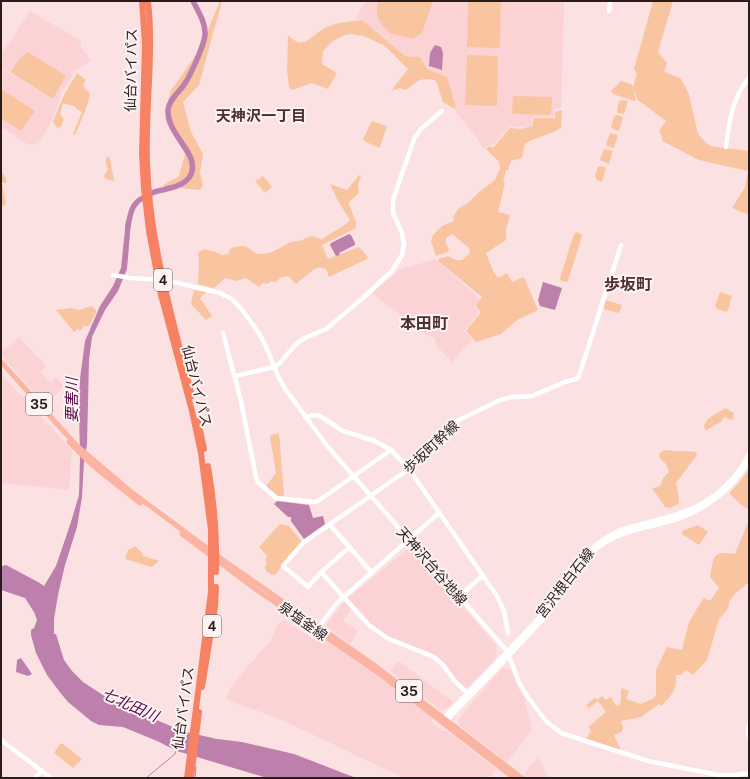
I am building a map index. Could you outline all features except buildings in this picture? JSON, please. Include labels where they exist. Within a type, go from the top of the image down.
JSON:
[{"type":"highway","name":"仙台バイパス","points":[[142,1],[145,45],[142,154],[149,231],[201,453],[214,556],[199,695],[187,778]]},
{"type":"highway","name":"仙台バイパス","points":[[148,1],[149,44],[147,162],[152,229],[160,280]]},
{"type":"highway","name":"仙台バイパス","points":[[190,764],[191,778]]},
{"type":"main road","name":"35","points":[[1,362],[77,448]]},
{"type":"main road","name":"35","points":[[1,367],[77,448],[118,487],[214,556],[318,628],[363,657],[522,778]]},
{"type":"main road","name":"35","points":[[444,720],[508,776],[514,778]]},
{"type":"street","points":[[609,11],[610,1]]},
{"type":"street","points":[[726,147],[732,109],[738,94],[749,78]]},
{"type":"street","points":[[235,376],[274,367],[283,361],[301,340],[326,329],[363,298],[394,268],[402,255],[404,242],[402,233],[393,213],[393,200],[414,139],[421,129],[442,111]]},
{"type":"street","name":"歩坂町幹線","points":[[350,547],[321,572],[308,587],[283,566],[303,543],[409,469],[442,434],[457,421],[506,398],[532,396],[576,379],[581,369],[621,245]]},
{"type":"street","name":"天神沢台谷地線","points":[[113,275],[128,278],[160,280],[220,293],[232,300],[243,311],[265,344],[274,367],[286,390],[305,417],[371,496],[508,653],[524,691],[546,721],[561,733],[648,761],[718,775],[749,773]]},
{"type":"street","points":[[223,333],[235,376],[250,442],[256,477],[258,482],[279,499],[314,502],[318,501],[391,450]]},
{"type":"street","points":[[305,417],[313,415],[320,416],[343,431],[385,445],[409,469],[483,575],[501,604],[508,633]]},
{"type":"street","name":"宮沢根白石線","points":[[444,720],[467,693],[508,653],[539,618],[581,558],[598,542],[610,534],[620,530],[678,514],[700,505],[727,484],[743,465],[749,454]]},
{"type":"street","points":[[444,720],[508,653],[547,615],[584,560],[601,544],[617,535],[681,517],[712,502],[739,476],[749,461]]},
{"type":"street","points":[[318,628],[333,608],[343,598],[439,512]]},
{"type":"street","points":[[330,525],[372,573]]},
{"type":"street","points":[[321,572],[362,619],[376,631],[398,643],[434,657],[443,665],[455,681],[467,693]]},
{"type":"street","points":[[459,597],[483,575]]},
{"type":"street","points":[[749,725],[749,736]]},
{"type":"street","points":[[1,740],[51,778]]},
{"type":"street","points":[[35,778],[42,771]]},
{"type":"shaded area","points":[[220,1],[222,1],[199,85],[183,102],[191,132],[203,154],[200,173],[203,185],[200,190],[162,186],[179,176],[185,154],[165,120],[170,92],[200,49]]},
{"type":"shaded area","points":[[366,1],[564,1],[561,108],[554,109],[554,117],[533,117],[531,126],[509,127],[493,145],[484,148],[453,108],[456,107],[447,77],[427,69],[420,57],[405,56],[367,24],[356,17]]},
{"type":"shaded area","points":[[379,1],[433,1],[422,33],[413,39],[389,33],[380,22],[377,15],[377,6]]},
{"type":"shaded area","points":[[468,1],[501,1],[500,48],[467,47]]},
{"type":"shaded area","points":[[653,1],[673,1],[658,52],[667,63],[664,71],[681,79],[689,94],[698,134],[710,146],[749,151],[749,215],[732,208],[745,187],[748,171],[699,160],[664,142],[659,131],[666,121],[638,100],[633,89],[636,100],[634,101],[613,94],[611,91],[621,81],[631,84],[633,87],[637,74],[634,69]]},
{"type":"shaded area","points":[[30,11],[81,41],[81,47],[91,60],[75,71],[61,94],[58,104],[1,67],[1,55]]},
{"type":"shaded area","points":[[362,20],[405,56],[420,57],[427,69],[447,77],[456,107],[453,108],[443,102],[436,81],[423,79],[413,84],[406,90],[400,88],[391,91],[408,69],[385,46],[364,36],[351,34],[345,35],[333,41],[323,51],[322,64],[337,73],[328,89],[312,83],[292,90],[289,87],[287,71],[288,35],[298,42],[303,42],[334,24]]},
{"type":"shaded area","points":[[435,45],[441,47],[443,53],[442,70],[429,66],[430,53]]},
{"type":"shaded area","points":[[28,52],[66,76],[54,97],[51,98],[11,72],[19,59]]},
{"type":"shaded area","points":[[467,55],[498,56],[497,106],[465,105]]},
{"type":"shaded area","points":[[1,68],[58,104],[49,126],[39,141],[34,145],[27,144],[1,127]]},
{"type":"shaded area","points":[[77,73],[86,80],[83,86],[90,94],[87,106],[75,135],[73,134],[82,112],[76,109],[76,107],[63,103],[60,114],[64,119],[61,127],[58,129],[53,122],[64,95]]},
{"type":"shaded area","points":[[1,89],[35,111],[21,131],[1,118]]},
{"type":"shaded area","points":[[513,96],[552,97],[551,115],[512,114]]},
{"type":"shaded area","points":[[619,101],[628,101],[624,114],[618,113],[617,110]]},
{"type":"shaded area","points":[[562,110],[561,128],[525,144],[522,158],[511,161],[508,170],[506,170],[503,182],[505,183],[498,212],[510,215],[506,229],[506,240],[486,253],[493,271],[498,278],[507,273],[512,282],[524,277],[538,310],[517,320],[501,334],[476,342],[466,331],[481,312],[476,305],[482,297],[438,261],[439,259],[448,256],[456,260],[462,260],[470,253],[469,248],[452,234],[446,238],[446,243],[449,250],[448,252],[436,256],[431,241],[433,235],[442,226],[454,221],[453,217],[459,208],[468,203],[479,192],[494,181],[500,169],[499,162],[486,149],[490,146],[493,148],[510,128],[521,129],[532,126],[534,118],[555,118],[555,112]]},
{"type":"shaded area","points":[[617,115],[623,117],[619,131],[611,127],[614,117]]},
{"type":"shaded area","points":[[372,121],[387,126],[379,148],[364,141],[363,139]]},
{"type":"shaded area","points":[[610,133],[618,135],[614,148],[607,146],[606,144]]},
{"type":"shaded area","points":[[604,149],[613,151],[609,164],[600,160]]},
{"type":"shaded area","points":[[107,157],[110,159],[113,181],[106,179],[104,176],[108,169],[105,161]]},
{"type":"shaded area","points":[[601,166],[606,168],[602,182],[597,180],[595,176],[598,167]]},
{"type":"shaded area","points":[[1,172],[6,179],[6,183],[2,183],[6,204],[1,207]]},
{"type":"shaded area","points":[[359,175],[361,176],[358,185],[359,193],[349,202],[356,222],[356,228],[322,245],[328,259],[359,247],[368,257],[367,259],[329,277],[326,269],[319,267],[296,284],[288,276],[282,277],[275,282],[271,281],[268,284],[263,283],[259,287],[246,278],[237,281],[225,278],[214,288],[198,284],[198,253],[204,249],[222,255],[228,254],[230,249],[242,246],[254,252],[265,254],[290,242],[311,236],[322,239],[346,224],[350,220],[338,201],[330,184],[347,190]]},
{"type":"shaded area","points":[[263,176],[272,187],[265,193],[255,181]]},
{"type":"shaded area","name":"七北田川","points":[[126,220],[131,222],[127,269],[118,291],[105,310],[92,337],[89,360],[87,444],[84,462],[82,497],[77,527],[65,565],[54,619],[54,634],[56,634],[64,660],[83,682],[118,705],[182,731],[217,739],[242,742],[294,754],[356,778],[267,778],[177,751],[123,727],[99,725],[91,721],[68,702],[47,675],[36,653],[31,635],[31,630],[34,628],[37,620],[25,598],[1,590],[1,566],[6,565],[44,586],[56,566],[71,522],[79,495],[80,379],[85,341],[100,306],[113,286],[121,268]]},
{"type":"shaded area","points":[[576,232],[582,236],[568,281],[561,281],[560,278],[574,234]]},
{"type":"shaded area","points":[[349,234],[351,235],[355,245],[336,256],[330,245],[331,243]]},
{"type":"shaded area","points":[[435,259],[480,299],[474,306],[479,312],[464,331],[472,340],[452,362],[435,344],[435,338],[426,335],[372,293],[399,270]]},
{"type":"shaded area","points":[[543,282],[562,288],[555,310],[540,306],[538,300]]},
{"type":"shaded area","points":[[194,290],[206,292],[200,298],[212,316],[206,320],[191,304]]},
{"type":"shaded area","points":[[720,292],[732,296],[726,312],[717,309],[715,306]]},
{"type":"shaded area","points":[[606,300],[622,305],[619,313],[604,309]]},
{"type":"shaded area","points":[[92,306],[96,310],[96,313],[89,326],[84,326],[80,331],[77,329],[74,332],[56,310],[71,308],[79,310]]},
{"type":"shaded area","points":[[19,337],[46,366],[40,372],[50,383],[56,377],[64,387],[45,405],[1,355],[1,353]]},
{"type":"shaded area","points":[[1,373],[18,393],[1,408]]},
{"type":"shaded area","points":[[19,393],[72,450],[69,490],[1,483],[1,409]]},
{"type":"shaded area","points":[[725,408],[734,413],[733,419],[731,420],[725,417],[722,421],[706,431],[704,427],[707,421]]},
{"type":"shaded area","points":[[279,433],[283,497],[278,496],[267,487],[276,473],[270,437],[271,435]]},
{"type":"shaded area","points":[[665,450],[696,452],[697,455],[676,483],[679,499],[678,504],[670,508],[665,507],[652,489],[661,485],[663,478],[669,472],[666,464],[659,457],[660,453]]},
{"type":"shaded area","points":[[749,469],[749,510],[729,493]]},
{"type":"shaded area","points":[[277,501],[309,505],[313,518],[323,516],[325,524],[304,539],[291,521],[291,517],[288,517],[274,504]]},
{"type":"shaded area","points":[[749,520],[749,582],[734,595],[729,602],[727,610],[719,619],[707,660],[693,675],[686,670],[681,675],[676,675],[675,688],[661,706],[659,704],[641,717],[621,721],[623,727],[622,732],[614,735],[621,751],[586,740],[591,730],[588,727],[606,712],[598,701],[589,708],[586,705],[595,698],[597,700],[602,696],[606,700],[611,697],[616,706],[620,705],[621,688],[629,691],[626,699],[641,704],[654,698],[656,694],[656,670],[667,647],[682,650],[689,622],[699,605],[704,598],[710,601],[719,588],[710,577],[715,556],[722,553],[735,554]]},
{"type":"shaded area","points":[[280,524],[289,526],[302,542],[288,557],[276,574],[272,575],[266,571],[265,567],[267,563],[265,560],[267,556],[259,547]]},
{"type":"shaded area","points":[[698,525],[708,532],[699,545],[682,534],[682,531]]},
{"type":"shaded area","points":[[135,546],[143,554],[143,556],[159,561],[152,567],[125,559],[128,550]]},
{"type":"shaded area","points":[[408,549],[412,549],[496,645],[496,659],[467,688],[464,688],[441,660],[430,652],[388,637],[373,627],[348,601],[348,598]]},
{"type":"shaded area","points":[[343,603],[345,603],[351,610],[343,620],[358,631],[350,644],[327,627],[327,624]]},
{"type":"shaded area","points":[[284,620],[313,639],[319,636],[367,668],[432,718],[432,723],[441,730],[447,731],[496,769],[489,778],[404,778],[284,721],[226,699],[230,689],[270,641],[278,625]]},
{"type":"shaded area","points":[[21,658],[32,674],[28,676],[16,672],[17,660]]},
{"type":"shaded area","points":[[398,661],[453,702],[446,709],[440,709],[422,696],[425,691],[420,688],[417,692],[390,671]]},
{"type":"shaded area","points":[[503,668],[511,670],[518,688],[526,700],[525,702],[532,730],[507,762],[459,725],[458,719]]},
{"type":"shaded area","points":[[60,744],[63,744],[82,759],[73,768],[54,753]]},
{"type":"shaded area","points":[[539,756],[548,778],[529,778],[524,775]]},
{"type":"waterway","name":"要害川","points":[[152,193],[174,187],[186,181],[191,175],[192,171],[190,157],[172,127],[168,110],[172,100],[190,75],[204,40],[204,26],[193,1]]},
{"type":"waterway","name":"要害川","points":[[128,226],[133,208],[141,199]]},
{"type":"waterway","points":[[146,778],[175,754],[176,750]]},
{"type":"waterway","points":[[195,778],[196,767]]},
{"type":"district","name":"天神沢一丁目","points":[[261,116]]},
{"type":"district","name":"歩坂町","points":[[628,284]]},
{"type":"district","name":"本田町","points":[[424,323]]}]
